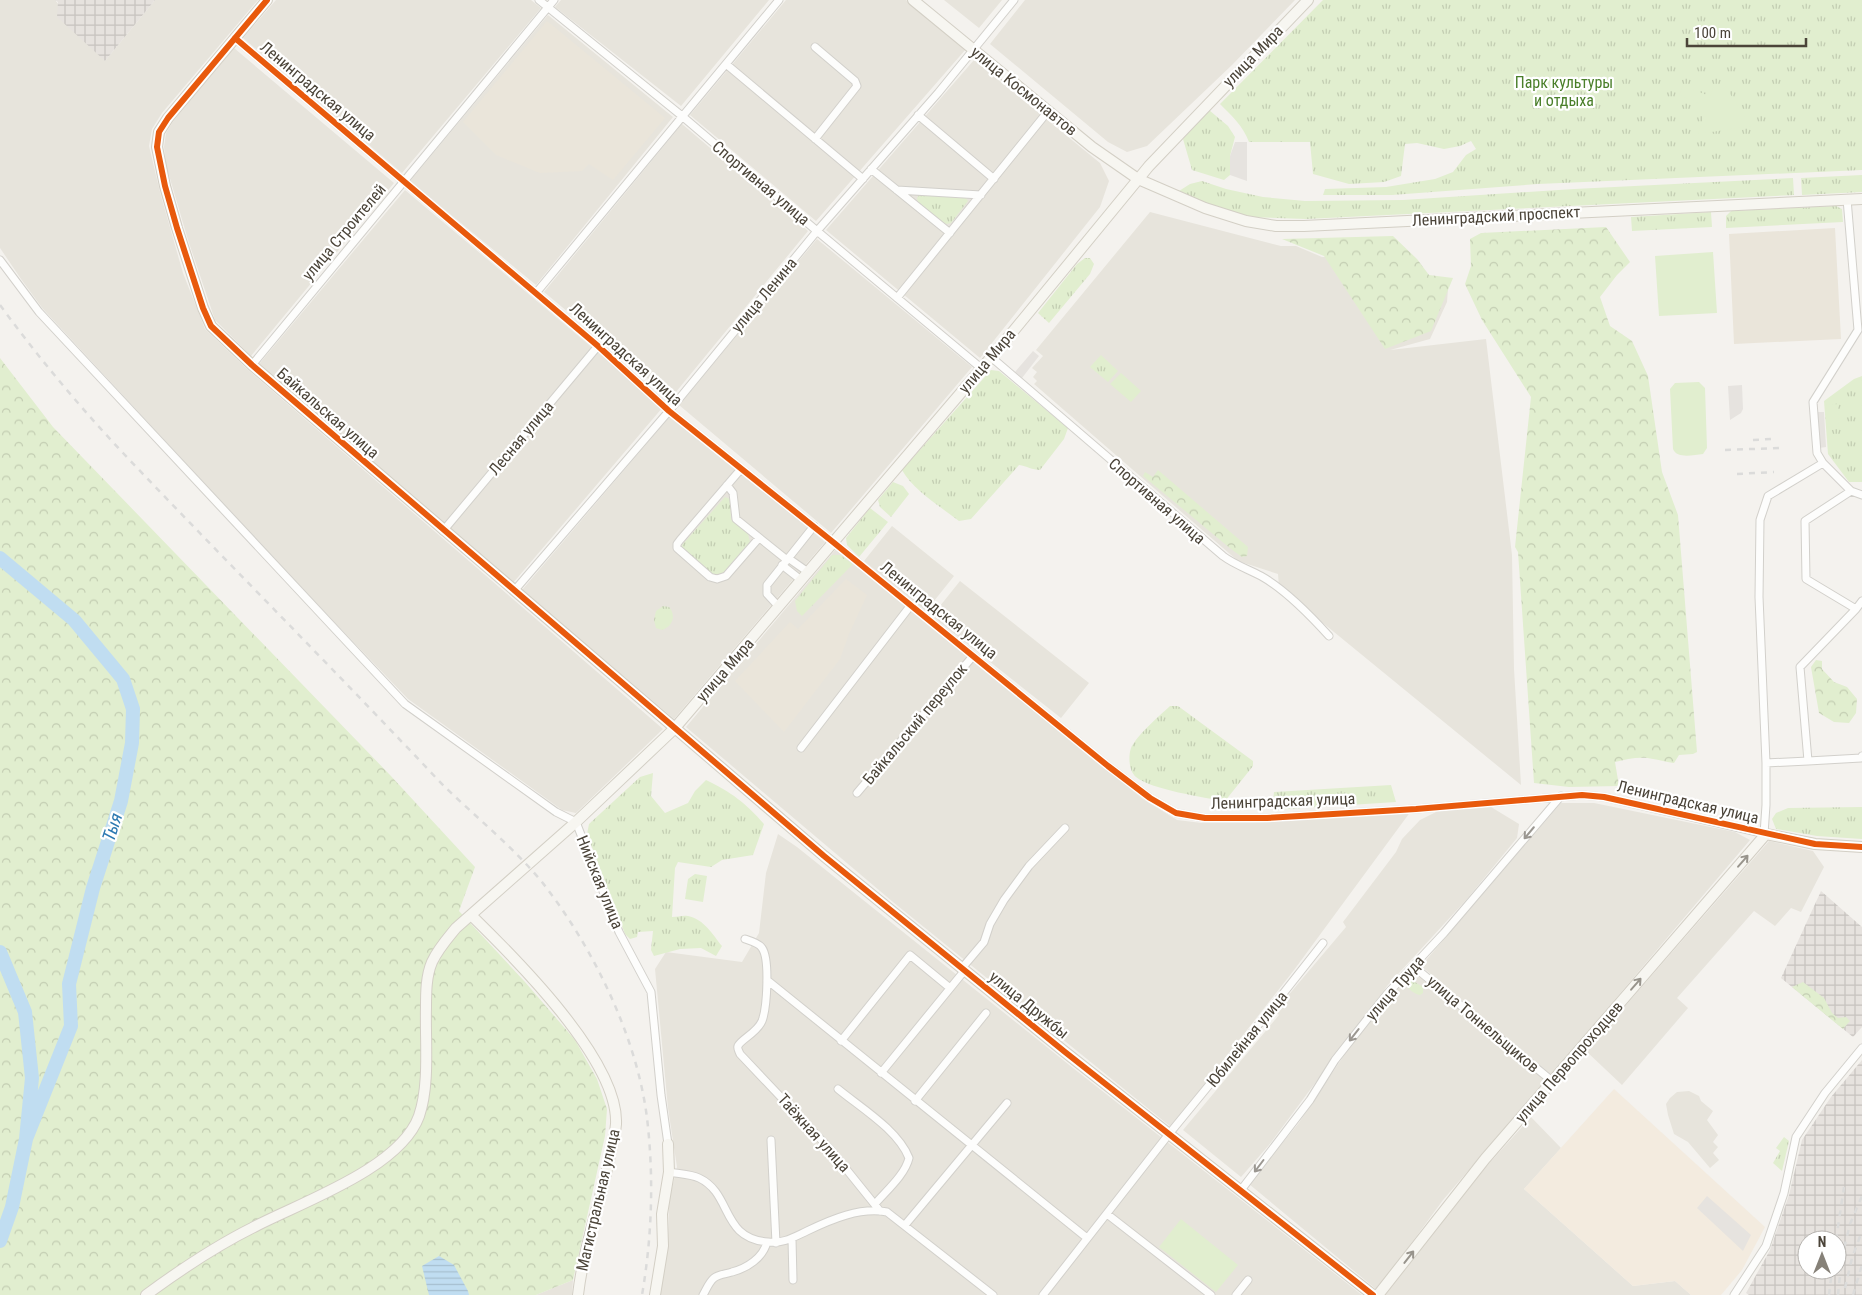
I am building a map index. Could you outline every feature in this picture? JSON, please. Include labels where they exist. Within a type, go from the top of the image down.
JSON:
[{"type":"street","name":"Байкальская улица","points":[[267,0],[168,118],[159,132],[157,147],[165,186],[203,308],[211,326],[252,365],[674,729]]},
{"type":"street","name":"Спортивная улица","points":[[539,0],[682,116],[817,232],[981,368]]},
{"type":"street","name":"улица Строителей","points":[[252,365],[554,0]]},
{"type":"street","points":[[536,294],[779,0]]},
{"type":"street","name":"улица Космонавтов","points":[[913,0],[1092,147],[1138,180]]},
{"type":"street","name":"улица Ленина","points":[[514,591],[1014,0]]},
{"type":"street","name":"улица Мира","points":[[146,1295],[181,1269],[220,1245],[349,1180],[381,1161],[402,1143],[412,1131],[418,1117],[424,1091],[426,992],[431,965],[444,943],[471,915],[576,822],[674,729],[991,357],[1138,180],[1210,101],[1308,0]]},
{"type":"street","name":"Ленинградская улица","points":[[234,38],[598,346],[668,411],[834,542],[1150,798],[1176,813],[1205,818],[1267,818],[1416,809],[1582,795],[1604,797],[1765,834]]},
{"type":"street","points":[[815,47],[855,81],[857,86],[815,139]]},
{"type":"street","points":[[726,64],[863,179]]},
{"type":"street","points":[[897,298],[1049,110]]},
{"type":"street","points":[[918,115],[994,178]]},
{"type":"street","points":[[871,169],[950,233]]},
{"type":"street","name":"Ленинградский проспект","points":[[1138,180],[1225,215],[1253,223],[1276,226],[1862,198]]},
{"type":"street","points":[[897,190],[981,195]]},
{"type":"street","points":[[1847,200],[1858,330],[1813,402],[1817,452],[1823,463],[1851,491],[1862,495]]},
{"type":"street","name":"Нийская улица","points":[[0,260],[44,318],[405,704],[556,812],[576,822],[619,932],[651,992],[661,1096],[668,1144]]},
{"type":"street","name":"Лесная улица","points":[[444,530],[598,346]]},
{"type":"street","name":"Спортивная улица","points":[[991,357],[1223,556],[1235,565],[1262,576],[1305,609],[1329,636]]},
{"type":"street","points":[[1823,463],[1768,496],[1760,520],[1759,597],[1766,764],[1765,834],[1815,844],[1862,847]]},
{"type":"street","points":[[741,469],[677,544],[678,550],[710,577],[720,579],[726,576],[759,538]]},
{"type":"street","points":[[727,485],[733,493],[736,519],[804,576]]},
{"type":"street","points":[[1851,491],[1804,521],[1806,579],[1856,609]]},
{"type":"street","points":[[779,607],[771,600],[766,591],[769,581],[814,526]]},
{"type":"street","points":[[1808,761],[1800,667],[1862,601]]},
{"type":"street","points":[[800,748],[911,605]]},
{"type":"street","name":"Байкальский переулок","points":[[857,793],[973,656]]},
{"type":"street","name":"улица Дружбы","points":[[674,729],[963,969],[1373,1295]]},
{"type":"street","points":[[1766,764],[1861,758],[1862,756]]},
{"type":"street","name":"улица Труда","points":[[1241,1190],[1310,1100],[1335,1060],[1387,994],[1483,888],[1561,796]]},
{"type":"street","points":[[881,1073],[950,988],[984,942],[990,924],[1004,900],[1030,866],[1065,828]]},
{"type":"street","name":"улица Первопроходцев","points":[[1378,1295],[1485,1159],[1765,834]]},
{"type":"street","name":"Магистральная улица","points":[[471,915],[511,954],[557,1008],[605,1078],[611,1093],[615,1108],[616,1125],[602,1192],[581,1274],[578,1295]]},
{"type":"street","name":"Таёжная улица","points":[[745,939],[758,944],[762,948],[766,961],[767,980],[762,1021],[752,1035],[739,1045],[738,1050],[740,1054],[830,1149],[877,1208],[894,1216],[994,1295]]},
{"type":"street","name":"Юбилейная улица","points":[[1043,1295],[1169,1134],[1261,1023],[1323,943]]},
{"type":"street","points":[[841,1041],[910,955],[950,988]]},
{"type":"street","name":"улица Тоннельщиков","points":[[1413,966],[1552,1081]]},
{"type":"street","points":[[767,980],[1087,1238]]},
{"type":"street","points":[[916,1101],[986,1013]]},
{"type":"street","points":[[1734,1295],[1766,1246],[1784,1193],[1796,1137],[1825,1093],[1862,1048]]},
{"type":"street","points":[[669,1172],[700,1179],[715,1192],[736,1229],[751,1238],[768,1242],[776,1243],[792,1239],[846,1215],[877,1208],[899,1176],[908,1158],[902,1146],[889,1131],[838,1089]]},
{"type":"street","points":[[905,1225],[1007,1103]]},
{"type":"street","points":[[772,1140],[776,1243]]},
{"type":"street","points":[[654,1295],[663,1246],[662,1214],[669,1172],[668,1144]]},
{"type":"street","points":[[1107,1214],[1211,1295]]},
{"type":"street","points":[[792,1239],[793,1280]]},
{"type":"street","points":[[702,1295],[716,1277],[743,1268],[757,1259],[766,1249],[768,1242]]},
{"type":"street","points":[[1236,1295],[1248,1280]]},
{"type":"shaded area","points":[[0,0],[55,0],[105,61],[155,0],[258,0],[162,113],[152,129],[149,146],[183,273],[205,329],[247,369],[663,729],[576,813],[562,810],[408,699],[271,556],[43,309],[21,279],[0,248]]},
{"type":"shaded area","points":[[55,0],[155,0],[105,61],[57,17],[58,2]]},
{"type":"shaded area","points":[[276,0],[531,0],[541,8],[402,173],[243,38]]},
{"type":"shaded area","points":[[561,0],[769,0],[681,106],[555,7]]},
{"type":"shaded area","points":[[786,0],[906,0],[966,49],[816,221],[690,115]]},
{"type":"shaded area","points":[[944,0],[1002,0],[979,28]]},
{"type":"shaded area","points":[[1025,0],[1295,0],[1232,65],[1147,146],[1127,152],[1108,142],[990,44]]},
{"type":"shaded area","points":[[548,15],[673,117],[536,285],[410,181]]},
{"type":"shaded area","points":[[547,21],[665,118],[613,180],[589,164],[582,171],[540,173],[496,155],[463,122]]},
{"type":"shaded area","points":[[234,48],[394,183],[251,356],[215,320],[188,240],[166,165],[164,147],[166,133],[174,120]]},
{"type":"shaded area","points":[[974,60],[1100,163],[1109,181],[1100,207],[980,358],[826,230]]},
{"type":"shaded area","points":[[682,124],[808,231],[671,398],[544,292]]},
{"type":"shaded area","points":[[1235,142],[1247,142],[1247,181],[1230,175],[1230,156]]},
{"type":"shaded area","points":[[405,190],[663,407],[513,583],[259,364]]},
{"type":"shaded area","points":[[1150,212],[1281,246],[1296,246],[1322,257],[1377,257],[1422,280],[1448,289],[1447,302],[1430,339],[1390,350],[1486,339],[1512,555],[1514,669],[1521,785],[1279,587],[1278,574],[1238,561],[1034,384],[1037,381],[1033,377],[1037,372],[1032,368],[1043,356],[1036,350]]},
{"type":"shaded area","points":[[1835,228],[1841,339],[1734,344],[1729,234]]},
{"type":"shaded area","points":[[817,239],[972,367],[831,533],[679,405]]},
{"type":"shaded area","points":[[1033,351],[1039,356],[1022,378],[1015,372]]},
{"type":"shaded area","points":[[1742,385],[1743,409],[1741,413],[1730,420],[1728,386]]},
{"type":"shaded area","points":[[1816,412],[1824,412],[1826,447],[1819,448]]},
{"type":"shaded area","points":[[672,414],[825,542],[674,719],[522,590]]},
{"type":"shaded area","points":[[892,526],[954,576],[926,611],[864,561]]},
{"type":"shaded area","points":[[836,549],[1143,799],[1177,820],[1202,823],[1254,823],[1411,811],[1294,970],[1171,1127],[893,902],[686,727]]},
{"type":"shaded area","points":[[846,579],[867,595],[840,659],[784,732],[735,681],[790,622],[798,629]]},
{"type":"shaded area","points":[[960,581],[1089,683],[1061,718],[932,616]]},
{"type":"shaded area","points":[[1561,803],[1594,803],[1735,832],[1750,840],[1551,1075],[1421,966]]},
{"type":"shaded area","points":[[1491,807],[1519,824],[1517,838],[1467,899],[1388,985],[1269,1145],[1241,1177],[1183,1130],[1279,1015],[1275,1011],[1346,927],[1343,922],[1396,852],[1402,839],[1420,820],[1438,811]]},
{"type":"shaded area","points":[[778,834],[797,847],[1073,1068],[1362,1295],[660,1295],[668,1243],[669,1201],[677,1167],[668,1108],[655,969],[666,952],[742,962],[759,933],[766,873]]},
{"type":"shaded area","points":[[1769,841],[1813,851],[1824,867],[1801,912],[1791,908],[1775,926],[1754,911],[1677,998],[1688,1008],[1622,1085],[1586,1051]]},
{"type":"shaded area","points":[[1821,891],[1862,927],[1862,1027],[1853,1037],[1781,978]]},
{"type":"shaded area","points":[[1413,972],[1546,1080],[1443,1200],[1377,1290],[1249,1184],[1298,1124],[1351,1045],[1386,1001]]},
{"type":"shaded area","points":[[1862,1060],[1862,1295],[1749,1295],[1746,1293],[1770,1250],[1789,1195],[1802,1140],[1831,1097]]},
{"type":"shaded area","points":[[1614,1089],[1765,1227],[1742,1270],[1721,1295],[1691,1295],[1675,1281],[1633,1286],[1524,1189]]},
{"type":"shaded area","points":[[1689,1091],[1699,1096],[1701,1101],[1713,1111],[1707,1120],[1718,1135],[1713,1142],[1718,1147],[1713,1153],[1719,1160],[1710,1168],[1688,1142],[1674,1134],[1668,1115],[1666,1104],[1670,1098],[1677,1092]]},
{"type":"shaded area","points":[[1531,1117],[1561,1148],[1524,1189],[1633,1286],[1675,1281],[1691,1295],[1384,1295],[1486,1167]]},
{"type":"shaded area","points":[[1707,1196],[1751,1235],[1743,1251],[1697,1208]]},
{"type":"shaded area","points":[[573,1280],[572,1295],[536,1295]]},
{"type":"green space","name":"Парк культуры и отдыха","points":[[1323,0],[1862,0],[1862,170],[1538,184],[1392,195],[1323,195],[1325,189],[1386,187],[1435,179],[1453,172],[1466,155],[1476,149],[1471,141],[1460,146],[1444,149],[1417,143],[1405,144],[1401,176],[1384,182],[1349,184],[1313,174],[1310,142],[1249,142],[1240,126],[1220,104]]},
{"type":"green space","points":[[1683,86],[1707,95],[1703,105],[1679,95]]},
{"type":"green space","points":[[1725,86],[1751,126],[1698,134],[1713,88]]},
{"type":"green space","points":[[1209,110],[1228,126],[1235,137],[1230,156],[1230,175],[1224,180],[1192,170],[1183,139]]},
{"type":"green space","points":[[1862,175],[1862,192],[1802,195],[1801,178]]},
{"type":"green space","points":[[1793,178],[1794,195],[1306,219],[1249,217],[1215,207],[1179,191],[1190,184],[1202,181],[1226,189],[1263,197],[1305,201],[1403,200]]},
{"type":"green space","points":[[919,195],[965,197],[968,201],[951,223],[946,224],[918,203],[917,198]]},
{"type":"green space","points":[[1836,206],[1842,209],[1843,222],[1726,228],[1726,216],[1731,211]]},
{"type":"green space","points":[[1711,212],[1712,227],[1632,231],[1631,217]]},
{"type":"green space","points":[[1606,227],[1630,262],[1600,297],[1610,326],[1632,341],[1648,376],[1662,472],[1678,515],[1697,752],[1679,755],[1674,763],[1644,758],[1615,762],[1619,786],[1569,787],[1534,783],[1518,552],[1515,547],[1531,397],[1482,320],[1465,284],[1471,266],[1470,239],[1481,233]]},
{"type":"green space","points":[[1393,236],[1417,259],[1429,275],[1453,278],[1431,331],[1385,349],[1324,256],[1282,239]]},
{"type":"green space","points":[[1713,252],[1717,313],[1659,316],[1655,256]]},
{"type":"green space","points":[[1085,258],[1090,258],[1094,264],[1090,274],[1049,323],[1038,313],[1077,264]]},
{"type":"green space","points":[[1101,355],[1118,371],[1108,382],[1090,367]]},
{"type":"green space","points":[[0,358],[53,427],[390,775],[475,867],[459,911],[525,982],[575,1040],[597,1079],[607,1109],[605,1136],[573,1280],[536,1295],[0,1295]]},
{"type":"green space","points":[[991,370],[999,371],[1068,428],[1064,439],[1040,470],[1019,465],[971,519],[959,521],[920,491],[902,470]]},
{"type":"green space","points":[[1121,373],[1141,391],[1131,402],[1110,384]]},
{"type":"green space","points":[[1862,376],[1862,482],[1849,482],[1828,454],[1824,401],[1854,379]]},
{"type":"green space","points":[[1699,382],[1705,388],[1707,448],[1703,454],[1678,454],[1673,449],[1670,389],[1675,383]]},
{"type":"green space","points":[[1838,404],[1839,429],[1828,430],[1826,405]]},
{"type":"green space","points":[[1158,470],[1248,547],[1247,556],[1242,557],[1231,549],[1143,476],[1145,472],[1153,477]]},
{"type":"green space","points":[[893,482],[903,486],[909,494],[891,517],[880,507],[878,500]]},
{"type":"green space","points":[[725,497],[730,499],[731,519],[748,534],[750,542],[722,574],[713,575],[682,548],[682,545]]},
{"type":"green space","points":[[870,508],[888,522],[859,557],[847,545],[846,538]]},
{"type":"green space","points":[[832,555],[840,555],[853,564],[802,616],[797,611],[795,601]]},
{"type":"green space","points":[[663,606],[669,607],[673,617],[671,624],[662,630],[656,628],[654,620],[656,611]]},
{"type":"green space","points":[[1816,660],[1822,661],[1822,669],[1834,682],[1847,687],[1857,699],[1856,713],[1849,723],[1834,722],[1819,713],[1811,667]]},
{"type":"green space","points":[[1170,706],[1178,706],[1253,761],[1253,766],[1225,801],[1165,789],[1143,781],[1136,777],[1132,771],[1130,764],[1131,748],[1143,731]]},
{"type":"green space","points":[[653,773],[651,796],[665,813],[688,803],[695,791],[706,780],[738,799],[764,824],[753,855],[722,860],[711,867],[678,862],[675,868],[672,917],[688,916],[699,920],[712,932],[722,946],[716,956],[701,948],[680,949],[654,956],[651,950],[653,931],[638,932],[637,937],[630,939],[625,934],[587,834],[589,824],[640,777]]},
{"type":"green space","points":[[1391,785],[1396,802],[1272,810],[1274,792]]},
{"type":"green space","points":[[1862,807],[1862,839],[1817,836],[1776,829],[1772,819],[1776,813],[1788,808]]},
{"type":"green space","points":[[695,874],[707,876],[703,902],[685,899],[688,879]]},
{"type":"green space","points":[[1410,979],[1423,987],[1423,993],[1420,995],[1409,989],[1405,983]]},
{"type":"green space","points":[[1803,982],[1824,998],[1832,1013],[1838,1018],[1846,1017],[1850,1021],[1843,1029],[1792,987]]},
{"type":"green space","points":[[1784,1137],[1789,1141],[1782,1171],[1773,1163],[1780,1151],[1776,1148]]},
{"type":"green space","points":[[1181,1219],[1238,1265],[1216,1292],[1159,1247]]},
{"type":"water","points":[[439,1256],[454,1265],[469,1295],[429,1295],[422,1266]]},
{"type":"waterway","name":"Тыя","points":[[0,558],[74,620],[123,679],[133,709],[132,743],[121,801],[93,888],[69,984],[71,1026],[26,1139]]},
{"type":"waterway","name":"Тыя","points":[[0,952],[25,1012],[32,1078],[26,1139],[12,1207],[0,1241]]},
{"type":"railway","points":[[0,305],[59,381],[123,453],[440,782],[519,857],[542,882],[561,907],[579,935],[610,994],[634,1056],[642,1087],[651,1162],[650,1229],[642,1295]]},
{"type":"railway","points":[[1753,440],[1772,439]]},
{"type":"railway","points":[[1725,450],[1779,448]]},
{"type":"railway","points":[[1737,474],[1774,472]]},
{"type":"railway","points":[[1838,1230],[1844,1187]]},
{"type":"railway","points":[[1838,1295],[1842,1257],[1850,1224],[1862,1196]]},
{"type":"railway","points":[[1845,1288],[1852,1258],[1862,1231]]},
{"type":"railway","points":[[1853,1295],[1862,1265]]},
{"type":"railway","points":[[1829,1295],[1831,1280]]},
{"type":"cycle path","points":[[267,0],[168,118],[159,132],[157,147],[165,186],[203,308],[211,326],[252,365],[824,856],[1065,1052],[1373,1295]]},
{"type":"cycle path","points":[[235,38],[598,346],[669,411],[1108,766],[1150,798],[1176,813],[1205,818],[1267,818],[1416,809],[1582,795],[1604,797],[1815,844],[1862,847]]}]
